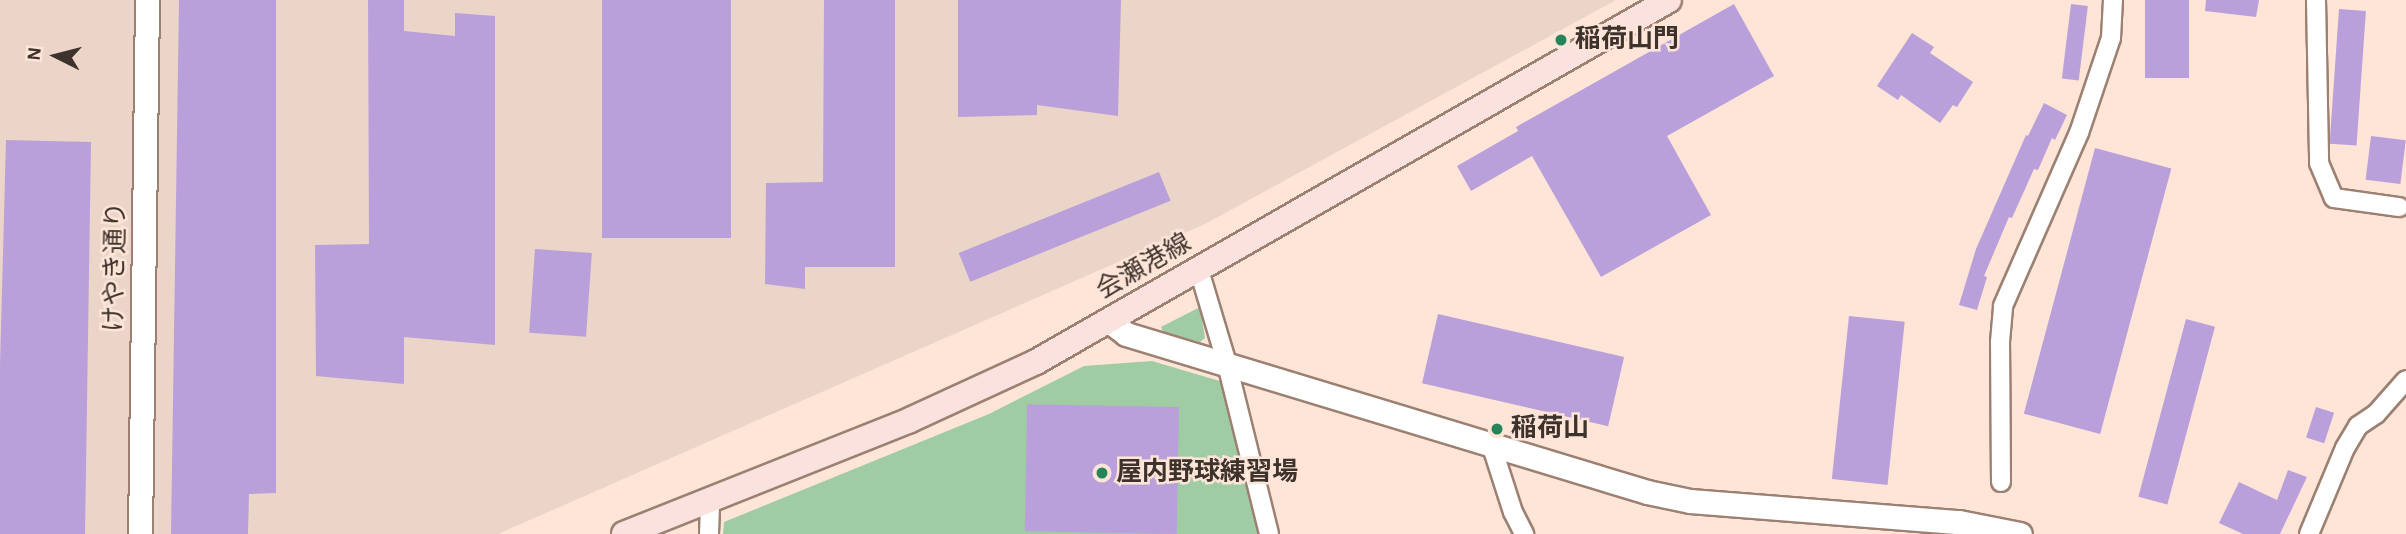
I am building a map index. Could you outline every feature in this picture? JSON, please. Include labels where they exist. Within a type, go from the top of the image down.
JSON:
[{"type":"main road","name":"会瀬港線","points":[[624,534],[983,389],[1199,270],[1669,0]]},
{"type":"street","name":"けやき通り","points":[[141,534],[147,0]]},
{"type":"street","points":[[2001,482],[2000,342],[2003,306],[2079,133],[2110,38],[2113,0]]},
{"type":"street","points":[[2316,0],[2319,163],[2334,198],[2399,208]]},
{"type":"street","points":[[1199,270],[1227,364],[1269,534]]},
{"type":"street","points":[[1109,321],[1126,334],[1647,492],[1690,501],[1959,522],[2020,534]]},
{"type":"street","points":[[2309,534],[2345,448],[2358,426],[2376,414],[2406,380]]},
{"type":"street","points":[[1492,447],[1513,512],[1524,534]]},
{"type":"street","points":[[709,534],[710,499]]},
{"type":"shaded area","points":[[0,0],[1616,0],[1205,224],[498,534],[0,534]]},
{"type":"green space","points":[[1200,307],[1205,338],[1200,342],[1163,332],[1161,327]]},
{"type":"green space","points":[[1152,361],[1223,382],[1260,534],[723,534],[724,522],[989,414],[1084,366]]},
{"type":"building","points":[[179,0],[276,0],[276,493],[249,494],[248,534],[171,534]]},
{"type":"building","points":[[368,0],[404,0],[404,31],[455,36],[455,13],[495,16],[495,345],[404,337],[404,384],[316,376],[315,245],[369,244]]},
{"type":"building","points":[[602,0],[731,0],[731,238],[602,238]]},
{"type":"building","points":[[824,0],[895,0],[895,267],[805,267],[805,289],[765,284],[766,183],[823,182]]},
{"type":"building","points":[[958,0],[1121,0],[1118,116],[1037,105],[1037,115],[958,117]]},
{"type":"building","points":[[2145,0],[2189,0],[2189,78],[2145,78]]},
{"type":"building","points":[[2206,0],[2259,0],[2256,17],[2205,11]]},
{"type":"building","points":[[1734,4],[1774,76],[1667,136],[1711,215],[1601,277],[1532,156],[1471,191],[1457,166],[1518,131],[1516,127]]},
{"type":"building","points":[[2071,4],[2088,6],[2079,81],[2062,78]]},
{"type":"building","points":[[2339,9],[2366,11],[2357,146],[2330,144]]},
{"type":"building","points":[[1912,33],[1934,47],[1930,53],[1973,82],[1957,107],[1953,105],[1940,123],[1901,95],[1898,100],[1877,86]]},
{"type":"building","points":[[2044,103],[2067,115],[2055,140],[2052,138],[2038,170],[2034,169],[2012,218],[2009,217],[1984,276],[1987,277],[1977,310],[1959,305],[1976,249],[2026,135],[2028,136]]},
{"type":"building","points":[[2371,136],[2406,140],[2400,184],[2366,180]]},
{"type":"building","points":[[6,140],[91,142],[85,534],[0,534],[0,366]]},
{"type":"building","points":[[2095,148],[2171,168],[2100,434],[2024,414]]},
{"type":"building","points":[[1159,172],[1171,201],[970,282],[959,253]]},
{"type":"building","points":[[535,249],[592,253],[586,337],[529,333]]},
{"type":"building","points":[[1438,314],[1624,357],[1608,426],[1422,383]]},
{"type":"building","points":[[1849,316],[1905,322],[1888,485],[1832,479]]},
{"type":"building","points":[[2186,319],[2215,327],[2167,504],[2138,497]]},
{"type":"building","name":"屋内野球練習場","points":[[1027,404],[1179,407],[1177,534],[1025,531]]},
{"type":"building","points":[[2316,407],[2334,413],[2324,443],[2306,437]]},
{"type":"building","points":[[2288,470],[2307,477],[2280,534],[2243,534],[2219,523],[2239,482],[2277,500]]},
{"type":"place","name":"稲荷山門","points":[[1561,40]]},
{"type":"place","name":"稲荷山","points":[[1497,429]]},
{"type":"place","name":"屋内野球練習場","points":[[1102,473]]}]
